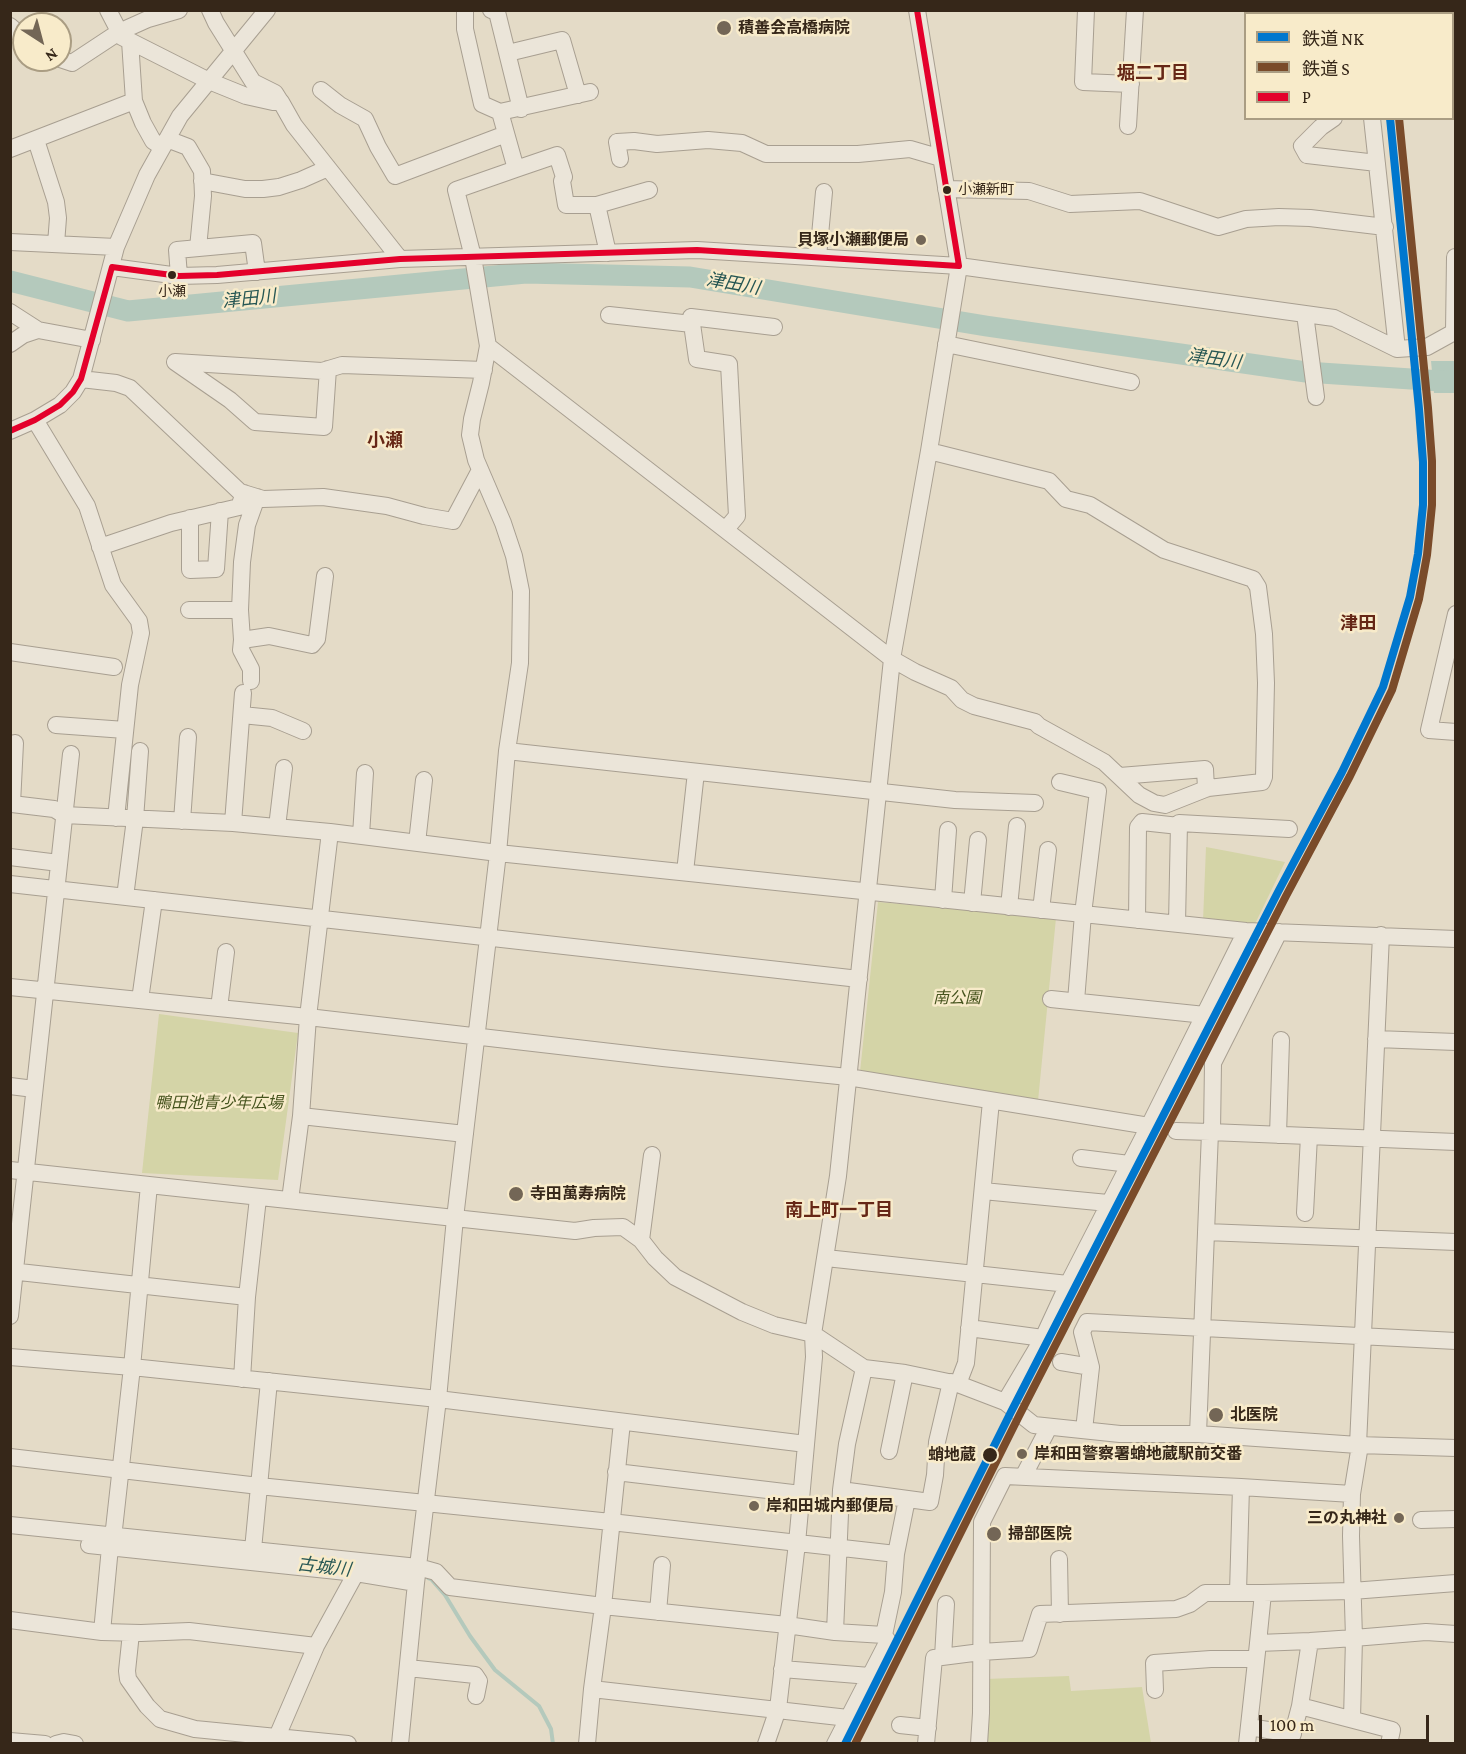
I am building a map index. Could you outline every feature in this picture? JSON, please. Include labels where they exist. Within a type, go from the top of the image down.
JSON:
[{"type":"street","points":[[108,10],[125,37],[134,100],[153,141],[188,147],[202,171],[203,196],[198,248]]},
{"type":"street","points":[[72,63],[125,37],[148,20],[179,10]]},
{"type":"street","points":[[210,10],[253,82],[275,93],[294,125],[400,259]]},
{"type":"street","points":[[10,430],[35,420],[60,405],[73,392],[81,378],[116,247],[147,176],[180,116],[267,10]]},
{"type":"street","points":[[465,10],[465,28],[482,104],[500,112],[584,93],[562,40],[508,53]]},
{"type":"street","points":[[491,10],[498,12],[521,109]]},
{"type":"street","points":[[766,1743],[778,1709],[797,1543],[814,1357],[813,1334],[838,1176],[892,659],[929,451],[958,266],[917,10]]},
{"type":"street","points":[[1086,10],[1083,82],[1131,84]]},
{"type":"street","points":[[1128,126],[1135,10]]},
{"type":"street","points":[[125,37],[209,81],[246,96],[281,102]]},
{"type":"street","points":[[321,90],[340,105],[365,119],[394,176],[506,134]]},
{"type":"street","points":[[10,149],[134,100]]},
{"type":"street","points":[[500,112],[516,169]]},
{"type":"street","points":[[1331,120],[1302,147],[1307,154],[1377,164]]},
{"type":"street","points":[[1372,120],[1397,349]]},
{"type":"street","points":[[36,140],[56,202],[58,218],[56,244]]},
{"type":"street","points":[[620,159],[618,142],[634,141],[657,144],[708,140],[742,143],[766,154],[858,154],[910,149],[941,158]]},
{"type":"street","points":[[400,1743],[438,1400],[455,1218],[489,937],[507,751],[520,663],[521,591],[514,556],[480,470],[470,435],[488,346],[473,257],[456,190],[556,155],[564,177],[562,181],[566,205],[597,205],[649,190]]},
{"type":"street","points":[[202,181],[245,189],[263,189],[301,180],[328,168]]},
{"type":"street","points":[[946,189],[1029,191],[1070,204],[1140,201],[1218,227],[1246,219],[1279,217],[1310,218],[1385,227]]},
{"type":"street","points":[[818,257],[824,192]]},
{"type":"street","points":[[597,205],[608,253]]},
{"type":"street","points":[[10,242],[116,247]]},
{"type":"street","points":[[178,276],[177,250],[253,243],[257,272]]},
{"type":"street","points":[[112,267],[178,276],[257,272],[400,259],[697,250],[818,257],[958,266],[1334,318],[1397,349],[1427,347],[1455,331],[1455,257]]},
{"type":"street","points":[[10,312],[38,330],[92,340]]},
{"type":"street","points":[[1305,314],[1316,397]]},
{"type":"street","points":[[609,315],[691,316],[774,327]]},
{"type":"street","points":[[691,316],[697,360],[729,364],[737,516],[726,529]]},
{"type":"street","points":[[10,344],[23,335],[38,330]]},
{"type":"street","points":[[946,344],[1131,382]]},
{"type":"street","points":[[488,346],[892,659],[951,688],[962,700],[974,706],[1035,722],[1104,762],[1139,795],[1154,803],[1165,806],[1206,789],[1262,782],[1266,683],[1264,634],[1258,587],[1252,579],[1164,550],[1090,505],[1066,499],[1049,481],[929,451]]},
{"type":"street","points":[[328,369],[324,427],[255,422],[230,400],[174,362],[322,371],[328,369],[342,365],[484,370]]},
{"type":"street","points":[[81,378],[116,383],[130,388],[240,492],[263,499],[323,497],[387,506],[453,521],[480,470]]},
{"type":"street","points":[[35,420],[87,506],[112,585],[139,621],[141,633],[130,686],[116,818]]},
{"type":"street","points":[[100,547],[171,523],[239,507],[250,495]]},
{"type":"street","points":[[232,823],[242,715],[251,669],[241,650],[240,610],[242,562],[250,495]]},
{"type":"street","points":[[190,518],[190,570],[216,569],[220,511]]},
{"type":"street","points":[[242,640],[269,636],[312,645],[317,639],[325,576]]},
{"type":"street","points":[[189,610],[240,610]]},
{"type":"street","points":[[1455,614],[1448,677],[1429,730],[1455,732]]},
{"type":"street","points":[[10,652],[114,666]]},
{"type":"street","points":[[242,715],[272,718],[303,731]]},
{"type":"street","points":[[56,725],[125,730]]},
{"type":"street","points":[[182,821],[188,736]]},
{"type":"street","points":[[15,743],[12,804],[54,809],[64,815],[232,823],[330,832],[498,853],[1246,931],[1455,939]]},
{"type":"street","points":[[125,897],[135,819],[140,751]]},
{"type":"street","points":[[507,751],[955,800],[1035,803]]},
{"type":"street","points":[[10,1316],[19,1171],[34,1089],[71,754]]},
{"type":"street","points":[[277,827],[284,768]]},
{"type":"street","points":[[1119,776],[1205,769],[1206,789]]},
{"type":"street","points":[[685,872],[696,772]]},
{"type":"street","points":[[361,836],[365,773]]},
{"type":"street","points":[[417,843],[424,780]]},
{"type":"street","points":[[1060,782],[1098,791],[1083,914],[1076,1002]]},
{"type":"street","points":[[1137,920],[1138,827],[1142,822],[1179,826]]},
{"type":"street","points":[[1177,924],[1179,823],[1289,829]]},
{"type":"street","points":[[1009,907],[1017,826]]},
{"type":"street","points":[[944,900],[948,830]]},
{"type":"street","points":[[290,1200],[301,1116],[308,1017],[330,832]]},
{"type":"street","points":[[972,903],[978,840]]},
{"type":"street","points":[[1041,910],[1048,850]]},
{"type":"street","points":[[10,857],[59,863]]},
{"type":"street","points":[[10,884],[859,979]]},
{"type":"street","points":[[140,1000],[154,900]]},
{"type":"street","points":[[1005,1402],[1043,1338],[1108,1203],[1246,931]]},
{"type":"street","points":[[1198,1434],[1213,1063],[1279,932]]},
{"type":"street","points":[[1352,1719],[1354,1638],[1352,1494],[1359,1445],[1381,935]]},
{"type":"street","points":[[219,1008],[226,952]]},
{"type":"street","points":[[10,987],[308,1017],[848,1077],[1149,1126]]},
{"type":"street","points":[[1051,999],[1205,1015]]},
{"type":"street","points":[[1376,1039],[1455,1042]]},
{"type":"street","points":[[1278,1135],[1281,1040]]},
{"type":"street","points":[[10,1086],[34,1089]]},
{"type":"street","points":[[841,1490],[930,1502],[938,1442],[954,1383],[966,1363],[992,1101]]},
{"type":"street","points":[[301,1116],[465,1134]]},
{"type":"street","points":[[1176,1131],[1455,1142]]},
{"type":"street","points":[[1305,1213],[1309,1136]]},
{"type":"street","points":[[640,1240],[652,1155]]},
{"type":"street","points":[[1081,1158],[1129,1164]]},
{"type":"street","points":[[19,1171],[574,1231],[623,1227],[640,1240],[675,1277],[742,1312],[774,1325],[813,1334],[864,1368],[905,1373],[954,1383],[1005,1402],[1034,1425],[1120,1434],[1198,1434],[1359,1445],[1455,1448]]},
{"type":"street","points":[[102,1632],[132,1367],[149,1185]]},
{"type":"street","points":[[983,1191],[1108,1203]]},
{"type":"street","points":[[242,1379],[247,1297],[258,1198]]},
{"type":"street","points":[[1206,1232],[1455,1242]]},
{"type":"street","points":[[826,1258],[1068,1284]]},
{"type":"street","points":[[13,1272],[247,1297]]},
{"type":"street","points":[[1084,1430],[1091,1367],[1082,1332],[1087,1322],[1455,1341]]},
{"type":"street","points":[[969,1328],[1043,1338]]},
{"type":"street","points":[[10,1357],[269,1381],[806,1444]]},
{"type":"street","points":[[1061,1362],[1091,1367]]},
{"type":"street","points":[[835,1632],[841,1490],[847,1444],[864,1368]]},
{"type":"street","points":[[890,1451],[905,1373]]},
{"type":"street","points":[[252,1557],[269,1381]]},
{"type":"street","points":[[587,1743],[591,1689],[603,1606],[622,1422]]},
{"type":"street","points":[[1023,1477],[1049,1427]]},
{"type":"street","points":[[10,1457],[896,1554]]},
{"type":"street","points":[[616,1472],[801,1494]]},
{"type":"street","points":[[979,1743],[982,1522],[1005,1476],[1352,1494]]},
{"type":"street","points":[[1238,1592],[1241,1487]]},
{"type":"street","points":[[835,1743],[888,1641],[884,1635],[893,1593],[896,1554],[907,1499]]},
{"type":"street","points":[[1421,1520],[1455,1519]]},
{"type":"street","points":[[10,1525],[111,1544]]},
{"type":"street","points":[[10,1536],[252,1557],[417,1575]]},
{"type":"street","points":[[252,1557],[356,1573],[417,1575],[436,1572],[450,1587],[835,1632],[884,1635]]},
{"type":"street","points":[[1059,1560],[1060,1614]]},
{"type":"street","points":[[658,1612],[662,1565]]},
{"type":"street","points":[[288,1741],[279,1732],[316,1646],[356,1573]]},
{"type":"street","points":[[900,1725],[927,1736],[934,1658],[1029,1649],[1040,1614],[1176,1609],[1190,1604],[1205,1593],[1352,1591],[1455,1584]]},
{"type":"street","points":[[1263,1593],[1248,1735],[1292,1739],[1300,1706],[1310,1641]]},
{"type":"street","points":[[943,1657],[946,1604]]},
{"type":"street","points":[[10,1620],[102,1632],[189,1631],[316,1646]]},
{"type":"street","points":[[1155,1690],[1154,1663],[1211,1659],[1310,1641],[1426,1632],[1455,1634]]},
{"type":"street","points":[[131,1633],[128,1679],[147,1706],[160,1719],[195,1729],[288,1741],[348,1743]]},
{"type":"street","points":[[408,1668],[475,1675],[480,1681],[476,1696]]},
{"type":"street","points":[[782,1669],[870,1676]]},
{"type":"street","points":[[591,1689],[848,1718]]},
{"type":"street","points":[[1300,1706],[1392,1730],[1389,1743]]},
{"type":"street","points":[[10,1740],[45,1743]]},
{"type":"street","points":[[56,1743],[75,1743]]},
{"type":"green space","points":[[1206,847],[1285,862],[1254,926],[1203,921]]},
{"type":"green space","name":"南公園","points":[[878,902],[1056,918],[1038,1101],[860,1072]]},
{"type":"green space","name":"鴨田池青少年広場","points":[[159,1014],[298,1033],[278,1180],[142,1173]]},
{"type":"green space","points":[[1069,1676],[1071,1691],[1142,1687],[1151,1743],[982,1744],[985,1679]]},
{"type":"shaded area","points":[[1431,361],[1455,361],[1455,393],[1434,393]]},
{"type":"waterway","name":"津田川","points":[[10,281],[128,311],[526,273],[690,277],[986,326],[1306,372],[1456,382]]},
{"type":"waterway","name":"古城川","points":[[428,1578],[445,1595],[470,1636],[495,1670],[539,1706],[551,1729],[553,1744]]},
{"type":"rail line","name":"NK","points":[[845,1744],[1011,1412],[1342,772],[1383,687],[1410,597],[1418,554],[1423,505],[1419,409],[1390,120]]},
{"type":"rail line","name":"S","points":[[855,1744],[1019,1416],[1350,776],[1392,690],[1419,599],[1427,555],[1432,505],[1432,461],[1428,408],[1399,120]]},
{"type":"transit line","name":"P","points":[[10,431],[60,405],[73,392],[81,379],[112,267],[179,276],[217,275],[400,259],[697,250],[959,266],[917,10]]},
{"type":"place","name":"積善会高橋病院","points":[[724,28]]},
{"type":"place","name":"小瀬新町","points":[[947,190]]},
{"type":"place","name":"貝塚小瀬郵便局","points":[[921,240]]},
{"type":"place","name":"小瀬","points":[[172,275]]},
{"type":"place","name":"寺田萬寿病院","points":[[516,1194]]},
{"type":"place","name":"北医院","points":[[1216,1415]]},
{"type":"place","name":"岸和田警察署蛸地蔵駅前交番","points":[[1022,1454]]},
{"type":"place","name":"蛸地蔵","points":[[990,1455]]},
{"type":"place","name":"岸和田城内郵便局","points":[[754,1506]]},
{"type":"place","name":"三の丸神社","points":[[1399,1518]]},
{"type":"place","name":"掃部医院","points":[[994,1534]]},
{"type":"district","name":"堀二丁目","points":[[1153,73]]},
{"type":"district","name":"小瀬","points":[[385,440]]},
{"type":"district","name":"津田","points":[[1358,623]]},
{"type":"district","name":"南上町一丁目","points":[[839,1210]]}]
